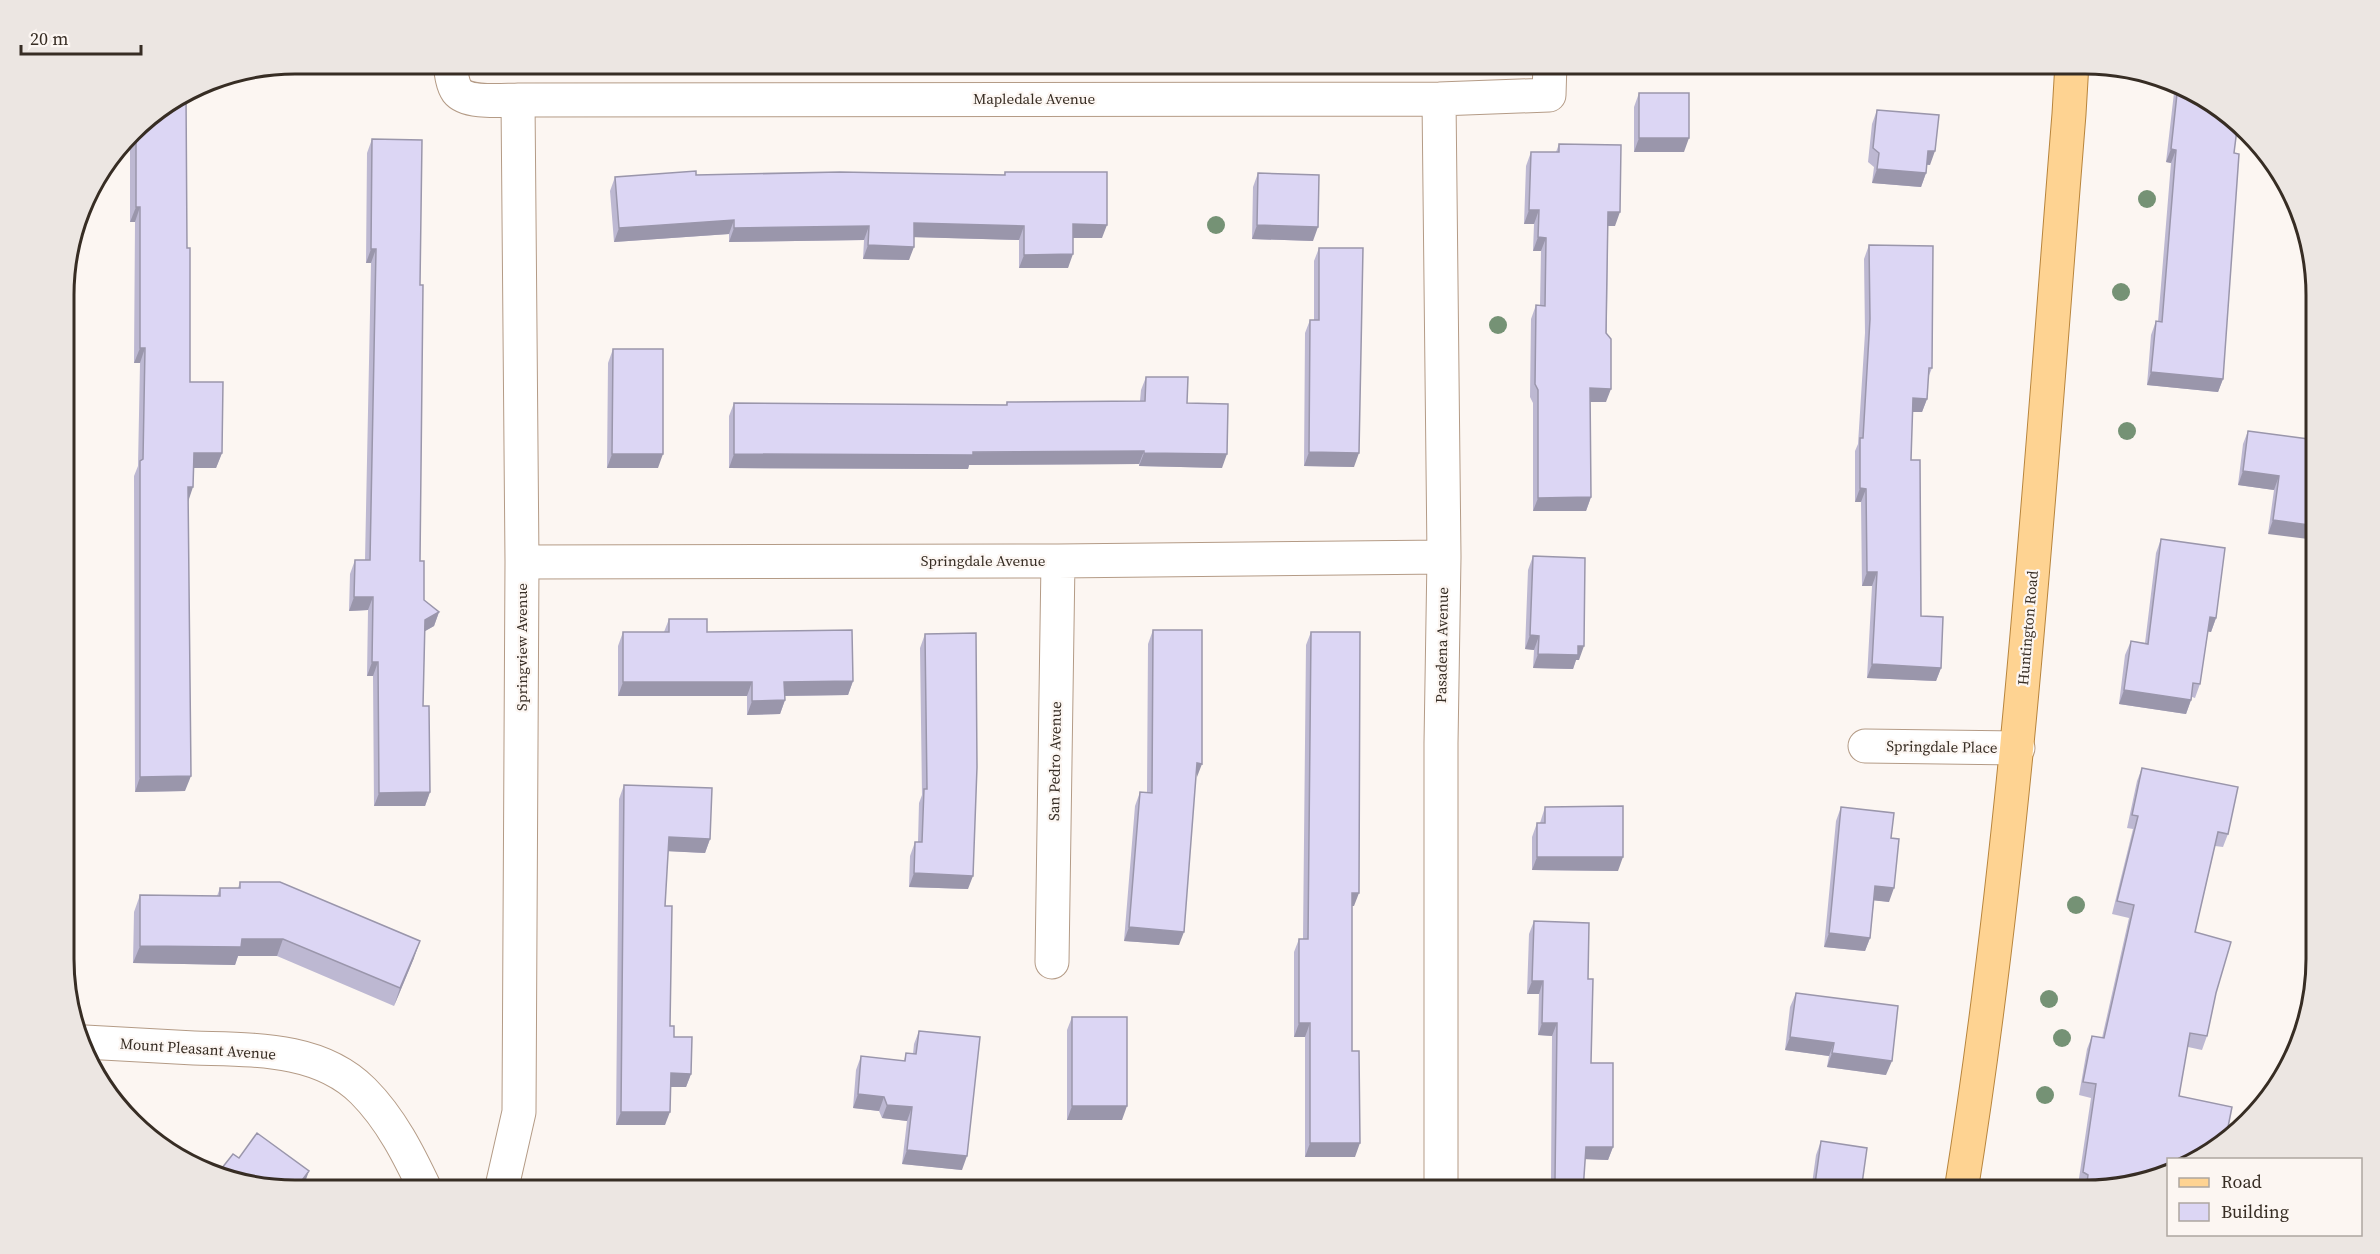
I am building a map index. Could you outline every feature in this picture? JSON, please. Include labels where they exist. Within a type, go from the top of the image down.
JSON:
[{"type":"main road","name":"Huntington Road","points":[[1963,1180],[1980,1075],[2018,748],[2071,74]]},
{"type":"street","name":"Mapledale Avenue","points":[[452,74],[457,91],[478,100],[1439,99],[1549,95],[1550,74]]},
{"type":"street","name":"Pasadena Avenue","points":[[1439,99],[1444,557],[1441,743],[1441,1180]]},
{"type":"street","name":"Springview Avenue","points":[[504,1180],[519,1112],[522,562],[518,100]]},
{"type":"street","name":"Springdale Avenue","points":[[522,562],[1058,561],[1444,557]]},
{"type":"street","name":"San Pedro Avenue","points":[[1052,962],[1058,561]]},
{"type":"street","name":"Springdale Place","points":[[1865,746],[2018,748]]},
{"type":"street","name":"Mount Pleasant Avenue","points":[[89,1042],[264,1051],[297,1056],[318,1063],[350,1081],[382,1113],[403,1146],[420,1180]]},
{"type":"building","points":[[1639,93],[1689,93],[1689,138],[1639,138]]},
{"type":"building","points":[[2177,93],[2220,119],[2236,133],[2234,153],[2239,154],[2223,379],[2151,372],[2156,321],[2162,322],[2176,150],[2171,149]]},
{"type":"building","points":[[186,102],[187,248],[190,248],[190,382],[223,382],[222,453],[194,453],[193,487],[188,487],[191,776],[140,777],[140,461],[143,459],[145,348],[140,348],[140,207],[136,207],[136,140],[160,119]]},
{"type":"building","points":[[1877,110],[1939,115],[1935,151],[1928,151],[1926,173],[1877,169],[1879,153],[1873,148]]},
{"type":"building","points":[[372,139],[422,140],[420,561],[424,561],[424,600],[439,612],[425,620],[423,706],[429,706],[430,792],[379,793],[378,662],[372,662],[373,597],[354,597],[355,560],[370,560],[376,249],[371,249]]},
{"type":"building","points":[[1559,144],[1621,145],[1620,212],[1608,212],[1606,333],[1611,339],[1611,389],[1590,388],[1591,497],[1538,498],[1538,390],[1535,384],[1536,305],[1545,306],[1546,238],[1538,237],[1539,210],[1529,210],[1531,152],[1559,152]]},
{"type":"building","points":[[696,171],[696,175],[840,172],[1005,175],[1005,172],[1107,172],[1107,225],[1073,224],[1073,254],[1024,255],[1024,226],[914,223],[914,247],[868,245],[869,226],[734,228],[734,220],[619,228],[615,177]]},
{"type":"building","points":[[1258,173],[1319,175],[1318,227],[1257,225]]},
{"type":"building","points":[[1869,245],[1933,246],[1932,368],[1929,368],[1927,399],[1913,398],[1911,460],[1920,460],[1921,616],[1943,617],[1941,668],[1872,664],[1877,572],[1867,572],[1866,489],[1860,488],[1860,438],[1863,438],[1870,319]]},
{"type":"building","points":[[1319,248],[1363,248],[1359,453],[1309,452],[1310,320],[1319,320]]},
{"type":"building","points":[[613,349],[663,349],[663,454],[612,454]]},
{"type":"building","points":[[1146,377],[1188,377],[1187,403],[1228,404],[1227,454],[1144,453],[1144,451],[973,452],[973,455],[734,454],[734,403],[1007,405],[1007,402],[1145,401]]},
{"type":"building","points":[[2248,431],[2306,439],[2306,525],[2273,520],[2279,476],[2243,471]]},
{"type":"building","points":[[2161,539],[2225,548],[2216,618],[2210,617],[2200,684],[2193,683],[2191,700],[2124,690],[2131,641],[2148,644]]},
{"type":"building","points":[[1533,556],[1585,558],[1584,646],[1578,646],[1578,655],[1538,654],[1539,636],[1530,635]]},
{"type":"building","points":[[669,619],[707,619],[707,632],[852,630],[853,681],[784,682],[785,700],[752,701],[752,682],[623,682],[623,632],[669,632]]},
{"type":"building","points":[[1153,630],[1202,630],[1202,764],[1197,763],[1184,932],[1129,927],[1140,792],[1152,793]]},
{"type":"building","points":[[1311,632],[1360,632],[1359,893],[1352,893],[1352,1051],[1359,1051],[1360,1143],[1310,1143],[1310,1023],[1299,1023],[1299,939],[1308,939]]},
{"type":"building","points":[[976,633],[977,767],[973,876],[914,873],[915,842],[922,842],[924,789],[927,789],[925,634]]},
{"type":"building","points":[[2142,768],[2238,787],[2228,834],[2218,832],[2195,932],[2231,942],[2216,993],[2207,1036],[2190,1033],[2179,1096],[2232,1107],[2228,1129],[2183,1158],[2167,1158],[2167,1165],[2142,1173],[2114,1179],[2087,1180],[2088,1175],[2083,1172],[2096,1084],[2083,1082],[2092,1036],[2104,1038],[2134,905],[2117,901],[2138,816],[2132,815]]},
{"type":"building","points":[[624,785],[712,788],[710,839],[669,837],[665,906],[672,906],[670,1026],[674,1026],[674,1037],[692,1037],[691,1074],[671,1073],[670,1112],[621,1112]]},
{"type":"building","points":[[1623,806],[1623,857],[1537,857],[1537,823],[1545,823],[1545,807]]},
{"type":"building","points":[[1841,807],[1894,813],[1891,838],[1899,839],[1894,888],[1875,886],[1870,938],[1829,933]]},
{"type":"building","points":[[240,882],[280,882],[420,941],[400,988],[283,939],[242,939],[241,947],[140,946],[140,895],[220,896],[220,888],[240,888]]},
{"type":"building","points":[[1534,921],[1589,923],[1588,979],[1593,979],[1591,1063],[1613,1063],[1613,1147],[1586,1147],[1584,1180],[1555,1180],[1557,1023],[1542,1023],[1543,981],[1532,981]]},
{"type":"building","points":[[1796,993],[1898,1006],[1892,1061],[1832,1053],[1834,1043],[1790,1037]]},
{"type":"building","points":[[1072,1017],[1127,1017],[1127,1106],[1072,1106]]},
{"type":"building","points":[[919,1031],[980,1037],[967,1156],[907,1150],[912,1107],[887,1105],[884,1097],[858,1094],[861,1056],[905,1061],[906,1053],[916,1054]]},
{"type":"building","points":[[257,1133],[309,1171],[302,1180],[280,1180],[222,1168],[233,1154],[239,1158]]},
{"type":"building","points":[[1821,1141],[1867,1148],[1863,1180],[1816,1180]]}]
